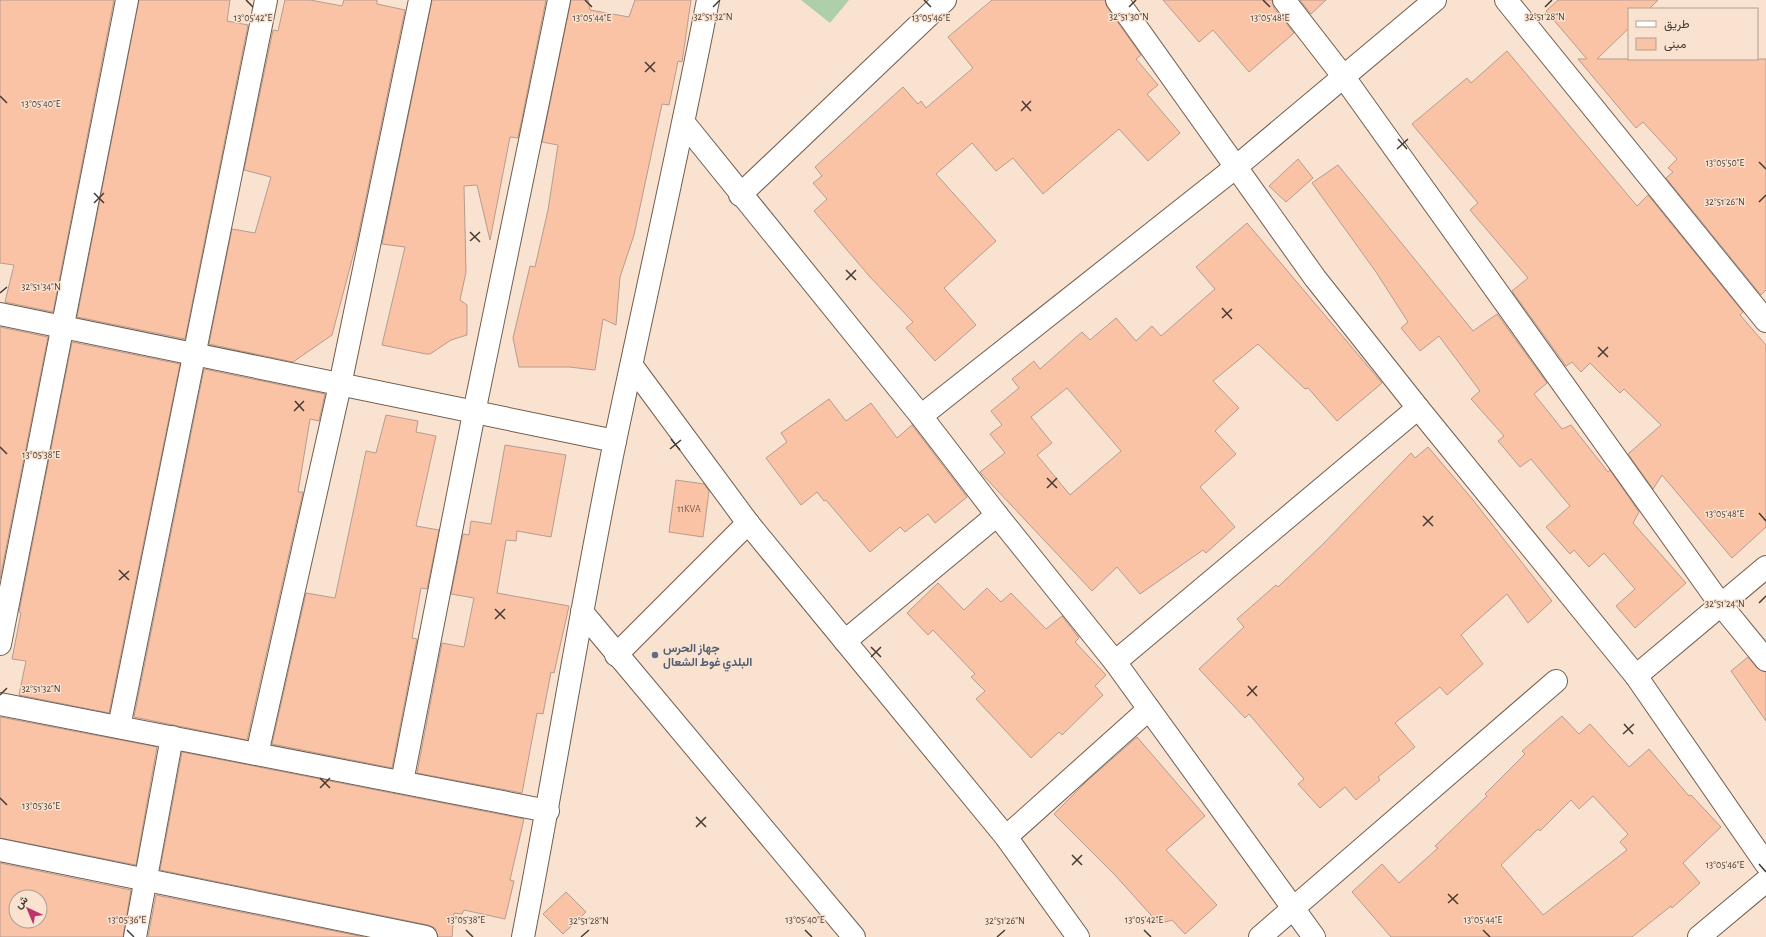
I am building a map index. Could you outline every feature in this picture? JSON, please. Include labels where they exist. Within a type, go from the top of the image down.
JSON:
[{"type":"street","points":[[0,644],[127,0]]},
{"type":"street","points":[[119,727],[266,0]]},
{"type":"street","points":[[257,754],[340,385],[420,0]]},
{"type":"street","points":[[402,782],[474,413],[559,0]]},
{"type":"street","points":[[523,937],[548,810],[582,612],[615,442],[684,123],[708,0]]},
{"type":"street","points":[[740,195],[945,0]]},
{"type":"street","points":[[1117,0],[1315,278],[1418,408],[1636,676],[1766,864]]},
{"type":"street","points":[[1284,0],[1344,76],[1720,605],[1766,660]]},
{"type":"street","points":[[921,416],[1236,167],[1435,0]]},
{"type":"street","points":[[1506,0],[1766,321]]},
{"type":"street","points":[[684,123],[740,195],[921,416],[997,515],[1115,662],[1292,909],[1314,937]]},
{"type":"street","points":[[0,314],[615,442]]},
{"type":"street","points":[[632,366],[748,523],[1006,837],[1078,937]]},
{"type":"street","points":[[1115,662],[1418,408]]},
{"type":"street","points":[[845,641],[997,515]]},
{"type":"street","points":[[616,655],[748,523]]},
{"type":"street","points":[[1636,676],[1766,567]]},
{"type":"street","points":[[582,612],[616,655],[854,937]]},
{"type":"street","points":[[1260,937],[1556,681]]},
{"type":"street","points":[[0,704],[548,810]]},
{"type":"street","points":[[1006,837],[1149,709]]},
{"type":"street","points":[[135,937],[172,738]]},
{"type":"street","points":[[0,850],[426,937]]},
{"type":"street","points":[[1699,937],[1766,882]]},
{"type":"green space","points":[[801,0],[849,0],[830,23]]},
{"type":"building","points":[[0,0],[114,0],[53,312],[5,302],[14,265],[0,263]]},
{"type":"building","points":[[139,0],[230,0],[227,21],[248,25],[185,339],[77,317]]},
{"type":"building","points":[[285,0],[310,0],[342,6],[344,0],[377,0],[377,4],[405,10],[357,241],[332,335],[293,362],[209,344],[232,229],[255,233],[271,177],[244,170],[273,30],[278,31]]},
{"type":"building","points":[[432,0],[546,0],[518,138],[510,137],[490,240],[477,185],[464,186],[466,272],[460,300],[467,305],[467,335],[451,340],[430,354],[426,354],[382,345],[405,247],[382,244]]},
{"type":"building","points":[[571,0],[588,0],[590,10],[629,17],[635,0],[691,0],[682,62],[678,61],[669,105],[662,104],[634,235],[620,277],[616,325],[603,319],[595,370],[569,367],[519,367],[513,338],[530,266],[535,267],[548,210],[558,145],[542,142]]},
{"type":"building","points":[[992,0],[1105,0],[1107,7],[1141,55],[1136,59],[1158,85],[1147,94],[1180,133],[1148,161],[1119,129],[1043,194],[1013,158],[996,171],[972,143],[936,174],[996,241],[944,288],[976,325],[935,361],[906,328],[913,322],[870,277],[814,211],[827,199],[813,183],[822,176],[815,167],[903,87],[918,104],[921,101],[926,108],[973,68],[948,37]]},
{"type":"building","points":[[1163,0],[1272,0],[1274,8],[1294,33],[1249,72],[1213,30],[1199,42]]},
{"type":"building","points":[[1300,0],[1326,0],[1311,14]]},
{"type":"building","points":[[1558,0],[1658,0],[1650,8],[1628,8],[1628,29],[1597,59],[1766,59],[1766,290],[1761,295],[1666,178],[1673,172],[1668,168],[1677,159],[1643,122],[1636,128],[1578,59],[1587,59],[1546,11]]},
{"type":"building","points":[[1507,51],[1637,206],[1648,195],[1743,312],[1740,315],[1766,345],[1766,527],[1732,558],[1662,475],[1653,489],[1628,454],[1661,425],[1624,389],[1620,393],[1590,363],[1581,372],[1572,362],[1566,366],[1512,291],[1528,278],[1470,210],[1478,203],[1412,124],[1467,78],[1471,83]]},
{"type":"building","points":[[1298,159],[1313,178],[1286,202],[1269,186]]},
{"type":"building","points":[[1338,165],[1473,331],[1497,314],[1547,383],[1534,394],[1562,429],[1571,425],[1608,472],[1610,470],[1639,512],[1633,523],[1686,583],[1635,628],[1616,606],[1635,589],[1604,553],[1589,567],[1574,550],[1570,554],[1546,527],[1570,506],[1531,459],[1520,467],[1498,441],[1504,436],[1471,399],[1480,391],[1439,336],[1420,351],[1401,328],[1408,322],[1376,272],[1312,183]]},
{"type":"building","points":[[1247,223],[1382,383],[1337,421],[1308,388],[1305,389],[1258,344],[1213,381],[1239,408],[1215,431],[1236,454],[1200,487],[1235,527],[1206,553],[1203,550],[1140,594],[1117,567],[1092,591],[980,472],[1005,453],[990,434],[1002,425],[991,411],[1019,388],[1012,379],[1034,361],[1040,369],[1082,332],[1090,340],[1116,318],[1136,341],[1152,326],[1161,336],[1215,289],[1196,267]],"holes":[[[1067,388],[1121,451],[1070,495],[1037,455],[1052,443],[1031,417]]]},
{"type":"building","points":[[0,327],[48,337],[0,579]]},
{"type":"building","points":[[72,342],[180,364],[109,713],[19,695],[26,661],[12,659],[21,613],[19,612]]},
{"type":"building","points":[[204,369],[325,394],[319,421],[310,419],[298,492],[303,492],[247,740],[134,717]]},
{"type":"building","points":[[829,399],[846,421],[871,403],[897,438],[912,425],[967,497],[935,523],[928,514],[905,532],[900,527],[870,552],[826,500],[824,501],[817,492],[801,505],[766,458],[787,442],[781,433]]},
{"type":"building","points":[[386,415],[418,421],[416,432],[436,436],[416,526],[439,530],[427,589],[421,588],[412,638],[417,639],[392,768],[272,744],[306,593],[335,598],[366,451],[376,453]]},
{"type":"building","points":[[505,445],[566,455],[551,537],[517,531],[516,541],[506,540],[497,593],[569,606],[554,673],[551,672],[543,714],[537,713],[522,793],[417,773],[442,643],[464,647],[474,598],[451,594],[463,534],[469,535],[471,521],[491,524]]},
{"type":"building","points":[[1428,447],[1473,500],[1552,601],[1528,623],[1507,594],[1461,635],[1483,664],[1447,695],[1440,687],[1395,723],[1415,747],[1378,777],[1380,780],[1356,800],[1345,787],[1320,808],[1298,784],[1304,779],[1249,714],[1245,718],[1199,669],[1244,627],[1237,619],[1276,585],[1278,587],[1323,544],[1411,453],[1415,458]]},
{"type":"building","points":[[676,480],[704,484],[709,491],[703,537],[669,532]]},
{"type":"building","points":[[938,583],[964,610],[987,588],[1001,602],[1011,593],[1046,629],[1062,616],[1079,638],[1075,642],[1106,675],[1095,686],[1103,695],[1062,735],[1059,732],[1031,758],[976,699],[985,691],[971,677],[975,674],[933,630],[928,635],[907,613]]},
{"type":"building","points":[[1748,657],[1757,668],[1766,672],[1766,721],[1731,671]]},
{"type":"building","points":[[1562,716],[1579,734],[1590,724],[1629,767],[1649,749],[1689,796],[1691,795],[1721,827],[1683,863],[1700,883],[1672,908],[1671,906],[1632,937],[1391,937],[1352,892],[1382,864],[1399,883],[1438,848],[1435,846],[1487,796],[1485,794],[1525,754],[1522,751]],"holes":[[[1593,796],[1628,834],[1620,842],[1627,850],[1543,915],[1501,865],[1538,829],[1540,831],[1571,800],[1579,809]]]},
{"type":"building","points":[[0,717],[157,747],[136,865],[0,838]]},
{"type":"building","points":[[1137,737],[1205,816],[1166,850],[1217,905],[1185,934],[1172,920],[1159,924],[1114,874],[1054,814],[1087,781]]},
{"type":"building","points":[[182,752],[524,819],[510,880],[514,881],[505,919],[464,910],[462,914],[454,913],[452,937],[438,937],[435,928],[428,925],[160,870]]},
{"type":"building","points":[[0,863],[131,890],[123,937],[0,937]]},
{"type":"building","points":[[566,892],[586,912],[563,934],[543,914]]},
{"type":"building","points":[[156,895],[364,937],[148,937]]},
{"type":"place","name":"جهاز الحرس البلدي غوط الشعال","points":[[655,655]]}]
